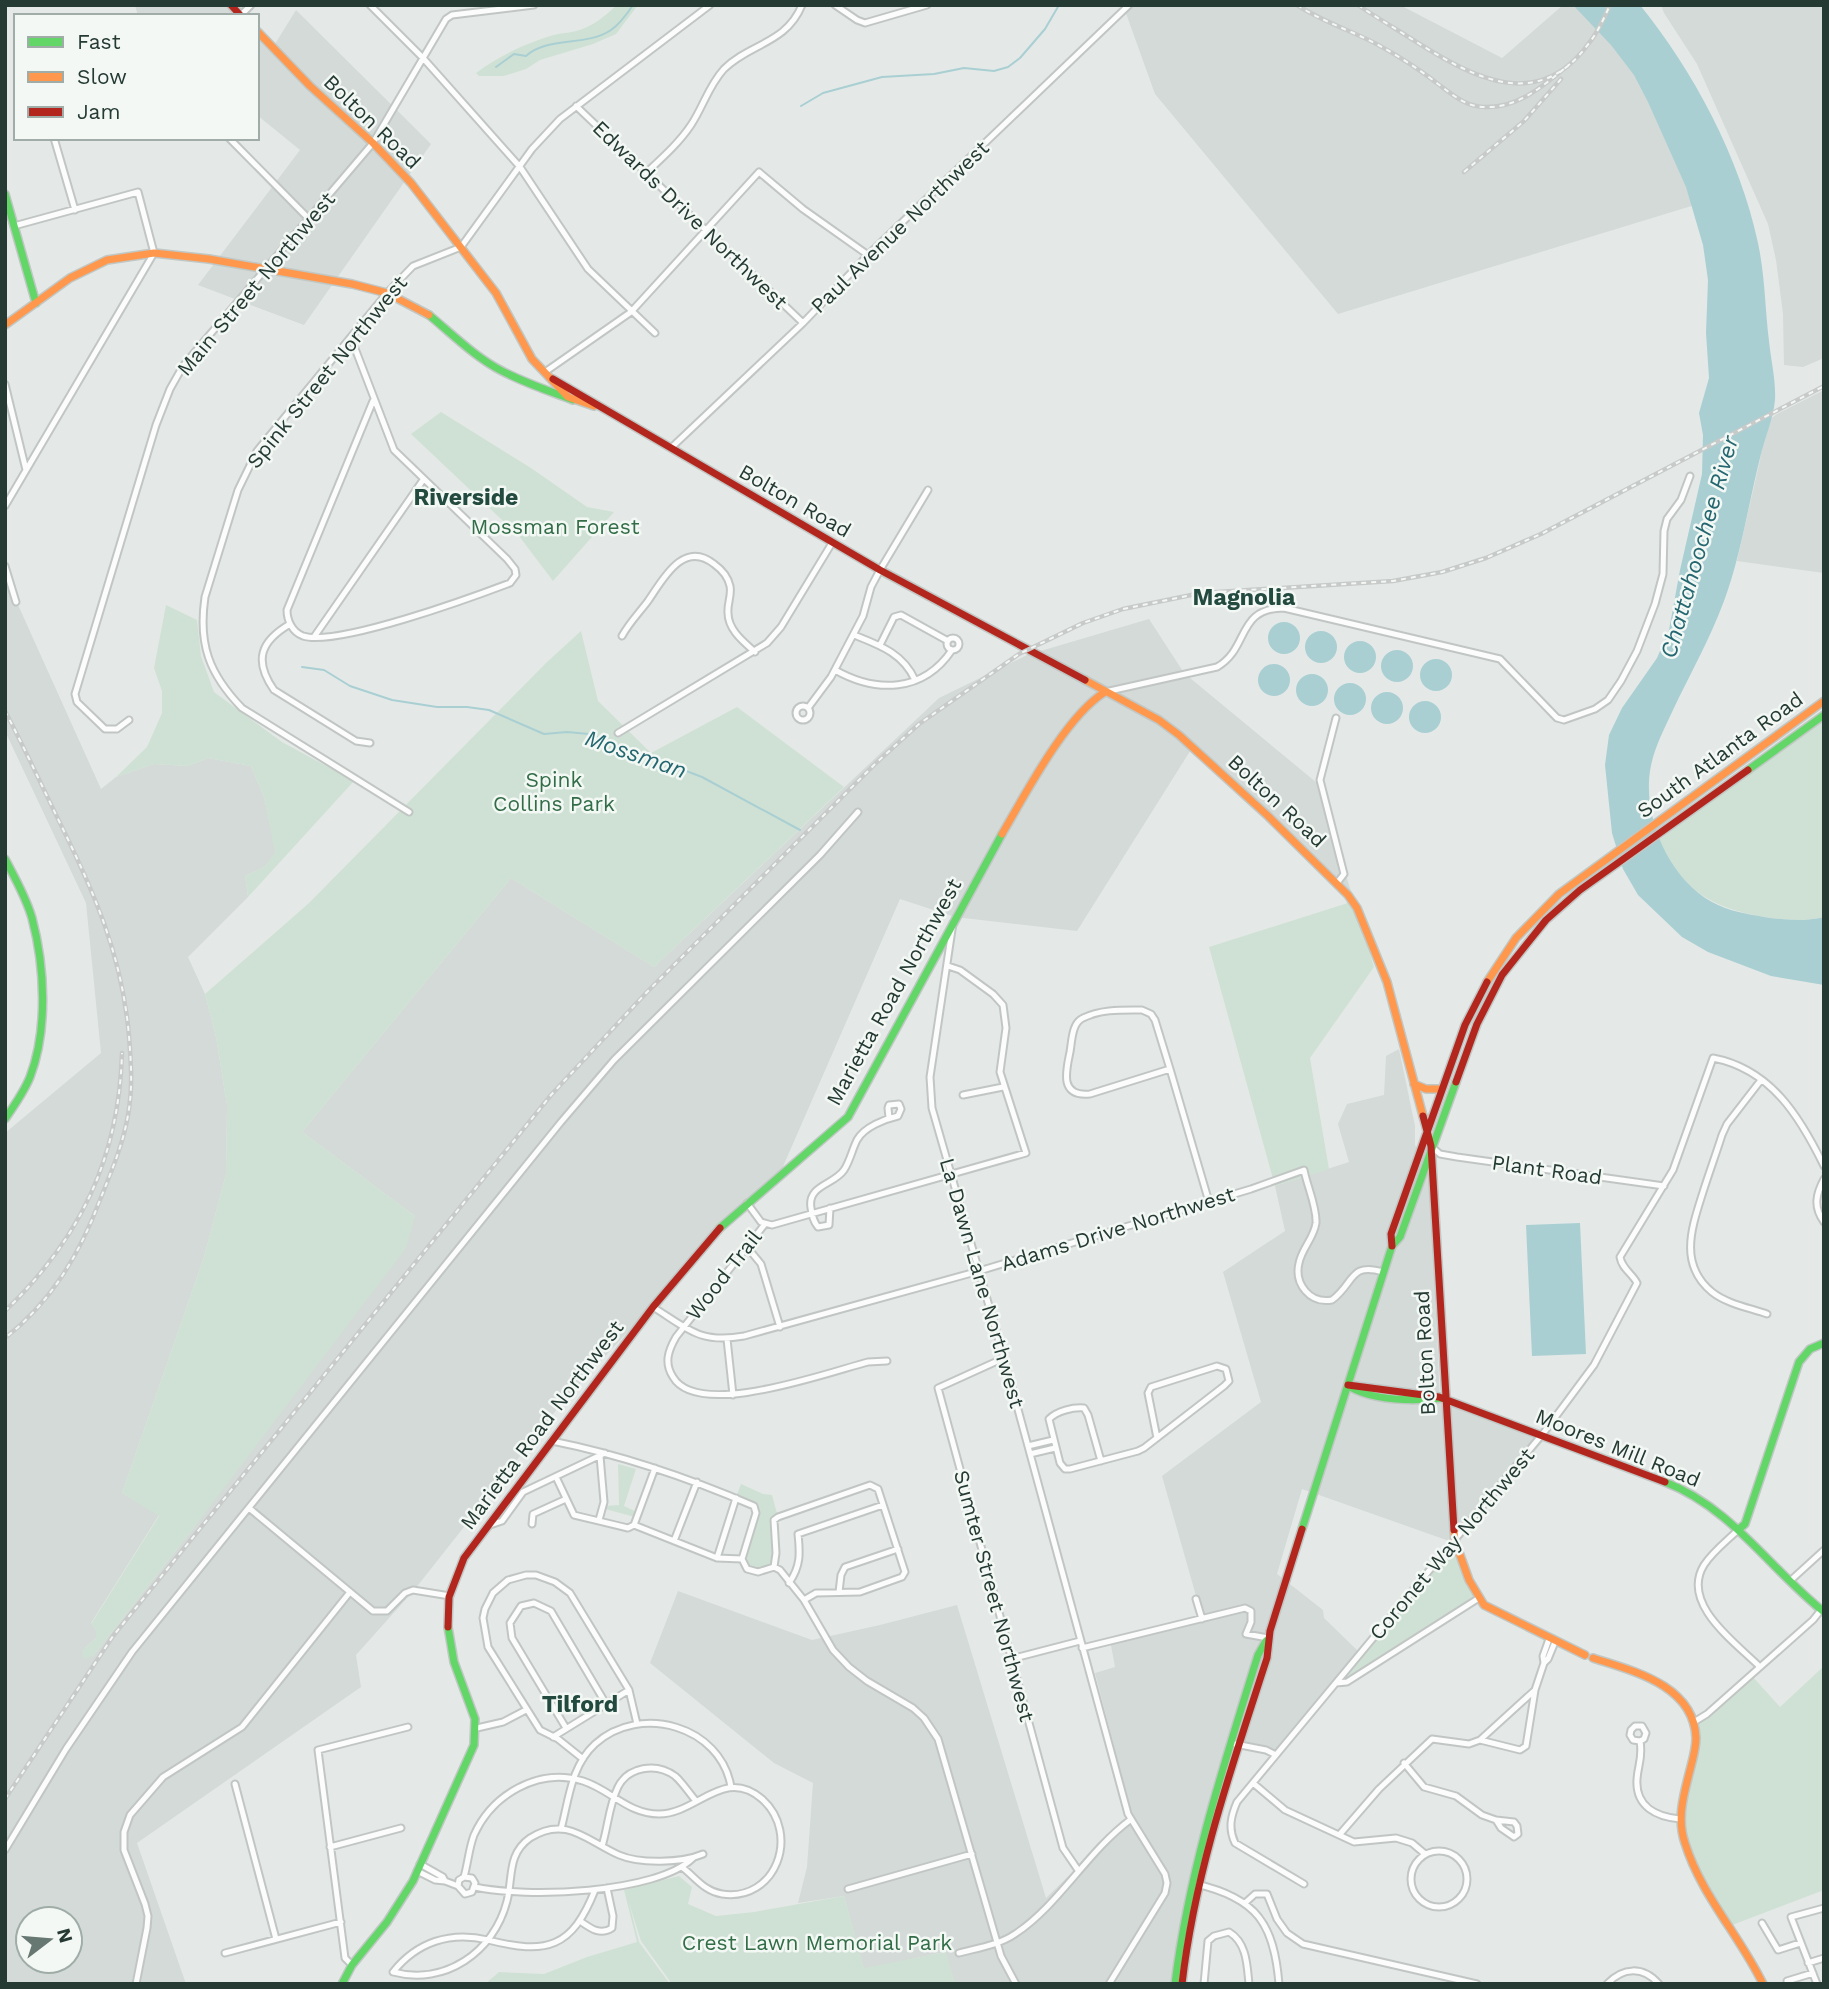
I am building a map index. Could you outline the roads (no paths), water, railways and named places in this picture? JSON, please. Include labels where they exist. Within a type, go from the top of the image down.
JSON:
[{"type":"street","points":[[370,5],[423,58],[520,167],[588,269],[654,333]]},
{"type":"street","name":"Main Street Northwest","points":[[129,720],[117,729],[105,729],[77,702],[75,694],[156,425],[170,389],[187,360],[373,144],[449,17],[488,8],[534,5]]},
{"type":"street","points":[[461,247],[545,133],[576,106],[710,5]]},
{"type":"street","points":[[646,173],[691,125],[725,68],[779,36],[788,28],[802,5]]},
{"type":"street","points":[[835,5],[865,23],[927,5]]},
{"type":"street","name":"Paul Avenue Northwest","points":[[670,449],[803,323],[867,255],[1129,5]]},
{"type":"street","name":"Bolton Road","points":[[259,33],[411,183],[500,299],[529,355],[553,379],[880,570],[1154,717],[1179,735],[1267,815],[1337,883],[1357,908],[1387,982],[1431,1146],[1455,1541],[1465,1572],[1479,1598]]},
{"type":"street","name":"Edwards Drive Northwest","points":[[576,106],[803,323]]},
{"type":"street","points":[[55,140],[75,209]]},
{"type":"street","points":[[231,140],[310,220]]},
{"type":"street","points":[[545,372],[631,312],[760,172],[803,209],[867,255]]},
{"type":"street","points":[[5,506],[154,253],[138,192],[14,226]]},
{"type":"street","points":[[5,194],[36,303]]},
{"type":"street","name":"Spink Street Northwest","points":[[409,813],[242,708],[214,672],[206,651],[203,629],[205,597],[238,490],[257,451],[387,293],[413,266],[461,247]]},
{"type":"street","points":[[5,325],[70,278],[94,265],[124,256],[154,253],[209,259],[352,284],[387,293],[428,314],[473,352],[500,370],[573,400]]},
{"type":"street","points":[[351,338],[394,450],[507,559],[515,569],[514,579],[488,591],[407,619],[314,637],[299,634],[290,624],[287,615],[291,598],[373,401]]},
{"type":"street","name":"Bolton Road","points":[[553,379],[573,400],[604,410]]},
{"type":"street","points":[[5,384],[8,406],[26,470]]},
{"type":"street","points":[[547,390],[592,402]]},
{"type":"street","name":"Marietta Road Northwest","points":[[477,1728],[450,1648],[447,1615],[450,1596],[464,1558],[653,1307],[709,1238],[848,1117],[979,873],[1033,782],[1077,716],[1092,700],[1105,692],[1217,667],[1231,657],[1250,620],[1261,611],[1284,608],[1500,659],[1558,718],[1564,720],[1595,709],[1608,700],[1637,651],[1650,618],[1662,574],[1667,519],[1681,500],[1690,476]]},
{"type":"street","points":[[314,637],[424,480]]},
{"type":"street","points":[[808,708],[835,670],[854,635],[880,570],[928,490]]},
{"type":"street","points":[[618,733],[767,643],[781,627],[832,543]]},
{"type":"street","points":[[622,636],[672,566],[685,560],[701,558],[723,572],[730,585],[727,612],[730,623],[736,634],[755,652]]},
{"type":"street","points":[[5,566],[16,602]]},
{"type":"street","points":[[880,645],[892,621],[901,614],[948,641]]},
{"type":"street","points":[[290,624],[277,632],[264,647],[262,665],[267,680],[274,690],[356,741],[370,743]]},
{"type":"street","points":[[854,635],[897,655],[915,680]]},
{"type":"street","points":[[835,670],[868,684],[885,686],[915,680],[958,648],[959,642],[954,638],[948,641]]},
{"type":"street","points":[[948,641],[952,650]]},
{"type":"street","name":"South Atlanta Road","points":[[1598,871],[1636,848],[1824,701]]},
{"type":"street","name":"South Atlanta Road","points":[[1598,871],[1636,837],[1824,715]]},
{"type":"street","points":[[1336,719],[1320,780],[1344,874],[1337,883]]},
{"type":"street","points":[[5,1850],[66,1749],[132,1652],[561,1122],[614,1060],[820,855],[858,812]]},
{"type":"street","points":[[5,859],[32,916],[37,943],[40,1029],[39,1045],[30,1077],[5,1119]]},
{"type":"street","points":[[1392,1246],[1391,1234],[1426,1131],[1477,999],[1501,959],[1534,919],[1559,894],[1598,871]]},
{"type":"street","points":[[1175,1984],[1193,1884],[1235,1744],[1267,1658],[1268,1638],[1383,1272],[1392,1246],[1400,1237],[1476,1024],[1502,975],[1546,920],[1598,871]]},
{"type":"street","points":[[5,872],[18,882]]},
{"type":"street","name":"La Dawn Lane Northwest","points":[[954,922],[929,1088],[932,1108],[1004,1358],[1082,1648]]},
{"type":"street","points":[[747,1203],[765,1224],[772,1224],[1026,1153],[1003,1087],[1000,1066],[1006,1028],[1003,1005],[993,994],[960,970],[948,966]]},
{"type":"street","points":[[1170,1069],[1086,1095],[1072,1090],[1065,1075],[1076,1024],[1083,1017],[1110,1011],[1142,1010],[1151,1014],[1156,1020],[1209,1202]]},
{"type":"street","name":"Coronet Way Northwest","points":[[1304,1884],[1235,1843],[1231,1834],[1237,1802],[1542,1435],[1594,1365],[1637,1283],[1621,1265],[1620,1257],[1674,1170],[1713,1058],[1748,1069],[1787,1103],[1806,1131],[1824,1166]]},
{"type":"street","points":[[1761,1080],[1727,1124],[1722,1135],[1689,1241],[1692,1264],[1712,1292],[1725,1300],[1768,1314]]},
{"type":"street","points":[[1414,1084],[1426,1089],[1441,1090]]},
{"type":"street","points":[[963,1095],[1003,1087]]},
{"type":"street","points":[[830,1208],[829,1225],[818,1227],[811,1213],[810,1202],[813,1194],[842,1172],[860,1135],[889,1118]]},
{"type":"street","name":"Plant Road","points":[[1431,1146],[1440,1154],[1457,1157],[1664,1186]]},
{"type":"street","name":"Adams Drive Northwest","points":[[653,1307],[683,1327],[706,1338],[727,1339],[780,1327],[979,1271],[1209,1202],[1301,1171],[1316,1217],[1312,1235],[1298,1263],[1300,1279],[1306,1293],[1317,1300],[1332,1300],[1358,1271],[1364,1268],[1383,1272]]},
{"type":"street","points":[[1824,1179],[1816,1203],[1824,1222]]},
{"type":"street","points":[[1413,1199],[1424,1195],[1434,1200]]},
{"type":"street","name":"Wood Trail","points":[[765,1224],[671,1346],[667,1359],[668,1368],[676,1383],[693,1393],[733,1395],[868,1362],[887,1361]]},
{"type":"street","points":[[747,1247],[761,1264],[780,1327]]},
{"type":"street","points":[[727,1339],[733,1395]]},
{"type":"street","points":[[1760,1667],[1708,1614],[1698,1594],[1699,1579],[1704,1565],[1745,1524],[1799,1362],[1810,1349],[1824,1343]]},
{"type":"street","name":"Sumter Street Northwest","points":[[1004,1358],[938,1388],[1063,1848],[1078,1870]]},
{"type":"street","points":[[1101,1461],[1084,1408],[1077,1407],[1054,1414],[1049,1419],[1055,1448],[1065,1469],[1101,1461],[1138,1451],[1157,1438],[1224,1386],[1228,1381],[1226,1370],[1222,1366],[1151,1387],[1148,1393],[1157,1438]]},
{"type":"street","name":"Moores Mill Road","points":[[1348,1385],[1375,1390],[1440,1394],[1640,1472],[1689,1494],[1739,1529],[1823,1611]]},
{"type":"street","points":[[1027,1446],[1053,1440]]},
{"type":"street","points":[[552,1441],[654,1468],[697,1482],[754,1506],[756,1513],[742,1559],[747,1569],[758,1572],[774,1567],[780,1570],[804,1600],[833,1650],[849,1667],[913,1708],[933,1729],[943,1750],[997,1943],[1016,1984]]},
{"type":"street","points":[[1030,1454],[1055,1448]]},
{"type":"street","points":[[487,1525],[502,1521],[523,1492],[603,1455]]},
{"type":"street","points":[[599,1520],[604,1502],[603,1455]]},
{"type":"street","points":[[556,1477],[574,1516],[628,1528],[634,1524],[654,1468]]},
{"type":"street","points":[[674,1541],[697,1482]]},
{"type":"street","points":[[774,1567],[774,1520],[870,1485],[878,1489],[905,1572],[902,1577],[860,1592],[816,1592],[804,1600]]},
{"type":"street","points":[[717,1558],[736,1498]]},
{"type":"street","points":[[531,1524],[533,1514],[566,1499]]},
{"type":"street","points":[[789,1583],[797,1571],[800,1557],[798,1534],[883,1504]]},
{"type":"street","points":[[249,1508],[377,1612],[387,1611],[405,1593],[413,1590],[450,1596]]},
{"type":"street","points":[[634,1524],[717,1558],[742,1559]]},
{"type":"street","points":[[839,1592],[845,1567],[898,1549]]},
{"type":"street","points":[[1790,1581],[1824,1550]]},
{"type":"street","points":[[583,1759],[540,1730],[488,1647],[483,1618],[488,1601],[508,1580],[526,1575],[545,1578],[570,1593],[629,1690],[637,1724]]},
{"type":"street","points":[[136,1984],[148,1916],[124,1850],[124,1832],[130,1815],[163,1777],[242,1727],[350,1592]]},
{"type":"street","points":[[1336,1683],[1347,1682],[1479,1598],[1492,1611],[1552,1641],[1662,1684],[1684,1703],[1694,1723],[1696,1746],[1682,1797],[1680,1819],[1684,1843],[1696,1871],[1763,1984]]},
{"type":"street","points":[[1196,1599],[1202,1619]]},
{"type":"street","points":[[566,1728],[512,1638],[510,1623],[521,1606],[540,1604],[551,1611],[606,1704]]},
{"type":"street","points":[[1109,1984],[1167,1887],[1165,1874],[1130,1820],[1082,1648],[1248,1609],[1252,1614],[1247,1634],[1268,1638]]},
{"type":"street","points":[[1694,1723],[1823,1611]]},
{"type":"street","points":[[1011,1659],[1080,1641]]},
{"type":"street","points":[[1480,1740],[1520,1750],[1525,1746],[1535,1690],[1544,1663],[1548,1659],[1552,1641]]},
{"type":"street","points":[[554,1737],[629,1690]]},
{"type":"street","points":[[1340,1834],[1404,1763],[1432,1739],[1469,1744],[1480,1740],[1535,1690]]},
{"type":"street","points":[[342,1984],[352,1965],[401,1902],[419,1868],[468,1760],[477,1728],[503,1722],[526,1710]]},
{"type":"street","points":[[561,1829],[573,1779],[583,1759],[604,1737],[637,1724],[667,1724],[688,1731],[705,1742],[723,1763],[732,1787]]},
{"type":"street","points":[[352,1965],[345,1958],[318,1750],[408,1727]]},
{"type":"street","points":[[1640,1741],[1642,1759],[1637,1783],[1640,1798],[1647,1808],[1656,1814],[1680,1819]]},
{"type":"street","points":[[1235,1744],[1266,1750],[1276,1755]]},
{"type":"street","points":[[1404,1763],[1424,1787],[1456,1796],[1482,1815],[1496,1820]]},
{"type":"street","points":[[602,1846],[613,1798],[626,1776],[647,1768],[663,1770],[676,1777],[696,1801]]},
{"type":"street","points":[[464,1877],[475,1833],[490,1809],[498,1800],[519,1787],[546,1779],[573,1779],[595,1787],[637,1811],[662,1814],[683,1809],[710,1793],[732,1787],[751,1792],[768,1806],[774,1815],[781,1835],[780,1856],[774,1870],[762,1883],[753,1888],[722,1894],[704,1887],[683,1868]]},
{"type":"street","points":[[1253,1783],[1285,1810],[1354,1842],[1396,1839],[1412,1843],[1425,1854]]},
{"type":"street","points":[[235,1784],[276,1939]]},
{"type":"street","points":[[959,1953],[1013,1936],[1028,1924],[1105,1840],[1130,1820]]},
{"type":"street","points":[[330,1847],[401,1828]]},
{"type":"street","points":[[595,1890],[580,1921],[561,1940],[547,1945],[518,1947],[488,1940],[474,1937],[449,1937],[406,1955],[393,1972],[416,1976],[446,1971],[462,1964],[488,1940],[500,1920],[511,1868],[519,1849],[537,1834],[561,1829],[577,1833],[629,1858],[646,1861],[693,1858],[703,1854]]},
{"type":"street","points":[[1447,1852],[1457,1857],[1464,1866],[1467,1877],[1465,1889],[1460,1898],[1451,1905],[1440,1908],[1429,1906],[1413,1892],[1410,1881],[1412,1871],[1417,1861],[1425,1854],[1447,1852]]},
{"type":"street","points":[[848,1889],[972,1854]]},
{"type":"street","points":[[475,1887],[508,1891],[595,1890],[683,1868],[693,1858]]},
{"type":"street","points":[[419,1868],[435,1880],[458,1886],[465,1894],[472,1892],[475,1887]]},
{"type":"street","points":[[458,1886],[459,1880],[464,1877],[472,1878],[475,1887]]},
{"type":"street","points":[[1193,1884],[1223,1891],[1245,1903],[1257,1915],[1271,1938],[1277,1959],[1279,1984]]},
{"type":"street","points":[[1182,1984],[1193,1884]]},
{"type":"street","points":[[580,1921],[593,1930],[606,1932],[612,1928],[613,1916],[607,1888]]},
{"type":"street","points":[[1245,1903],[1255,1894],[1267,1894],[1277,1919],[1287,1933],[1303,1944],[1477,1984]]},
{"type":"street","points":[[1817,1984],[1791,1917],[1824,1908]]},
{"type":"street","points":[[225,1953],[341,1922]]},
{"type":"street","points":[[1762,1923],[1778,1950],[1800,1942]]},
{"type":"street","points":[[1204,1984],[1209,1941],[1214,1936],[1229,1932],[1245,1952],[1249,1984]]},
{"type":"street","points":[[1808,1963],[1824,1958]]},
{"type":"street","points":[[1607,1984],[1621,1973],[1635,1970],[1648,1974],[1659,1984]]},
{"type":"street","points":[[1787,1981],[1813,1973]]},
{"type":"water","name":"Chattahoochee River","points":[[1573,5],[1640,5],[1679,58],[1696,87],[1727,148],[1750,211],[1762,268],[1774,378],[1775,400],[1772,415],[1730,584],[1713,629],[1654,754],[1649,782],[1652,817],[1674,866],[1685,880],[1712,902],[1738,912],[1786,920],[1824,917],[1824,985],[1771,976],[1708,952],[1682,937],[1638,895],[1623,869],[1612,833],[1605,765],[1609,735],[1622,708],[1657,658],[1669,630],[1702,474],[1703,435],[1699,413],[1709,378],[1706,333],[1708,280],[1703,245],[1686,187],[1648,102],[1634,75],[1611,45]]},
{"type":"water","points":[[1284,622],[1295,627],[1300,638],[1295,649],[1284,654],[1273,649],[1268,638],[1273,627]]},
{"type":"water","points":[[1321,631],[1332,636],[1337,647],[1332,658],[1321,663],[1310,658],[1305,647],[1310,636]]},
{"type":"water","points":[[1360,641],[1371,646],[1376,657],[1371,668],[1360,673],[1349,668],[1344,657],[1349,646]]},
{"type":"water","points":[[1397,650],[1408,655],[1413,666],[1408,677],[1397,682],[1386,677],[1381,666],[1386,655]]},
{"type":"water","points":[[1436,659],[1447,664],[1452,675],[1447,686],[1436,691],[1425,686],[1420,675],[1425,664]]},
{"type":"water","points":[[1274,664],[1285,669],[1290,680],[1285,691],[1274,696],[1263,691],[1258,680],[1263,669]]},
{"type":"water","points":[[1312,674],[1323,679],[1328,690],[1323,701],[1312,706],[1301,701],[1296,690],[1301,679]]},
{"type":"water","points":[[1350,683],[1361,688],[1366,699],[1361,710],[1350,715],[1339,710],[1334,699],[1339,688]]},
{"type":"water","points":[[1387,692],[1398,697],[1403,708],[1398,719],[1387,724],[1376,719],[1371,708],[1376,697]]},
{"type":"water","points":[[1425,701],[1436,706],[1441,717],[1436,728],[1425,733],[1414,728],[1409,717],[1414,706]]},
{"type":"water","points":[[1580,1223],[1586,1354],[1532,1356],[1526,1225]]},
{"type":"waterway","points":[[496,67],[514,54],[526,56],[545,46],[601,35],[617,25],[633,5]]},
{"type":"waterway","points":[[801,106],[823,93],[882,77],[934,74],[964,68],[994,71],[1008,67],[1020,58],[1045,29],[1059,5]]},
{"type":"waterway","name":"Mossman","points":[[302,667],[324,670],[350,686],[392,700],[437,707],[489,710],[544,734],[589,734],[702,777],[800,830]]},
{"type":"railway","points":[[1297,5],[1379,45],[1411,64],[1460,100],[1472,105],[1485,107],[1510,104],[1541,87],[1570,64]]},
{"type":"railway","points":[[1358,5],[1461,68],[1506,82],[1528,83],[1549,77],[1570,65],[1592,39],[1610,5]]},
{"type":"railway","points":[[1464,172],[1524,121],[1561,79]]},
{"type":"railway","points":[[5,1799],[113,1636],[551,1095],[647,992],[876,763],[919,724],[1019,654],[1083,623],[1123,609],[1201,593],[1393,581],[1442,572],[1486,558],[1541,534],[1824,386]]},
{"type":"railway","points":[[5,711],[95,899],[120,978],[129,1036],[131,1075],[130,1105],[123,1137],[83,1240],[50,1293],[37,1309],[5,1338]]},
{"type":"railway","points":[[5,1311],[54,1255],[90,1194],[113,1127],[122,1053]]},
{"type":"district","name":"Riverside","points":[[466,497]]},
{"type":"district","name":"Magnolia","points":[[1244,597]]},
{"type":"district","name":"Tilford","points":[[580,1704]]},
{"type":"park label","name":"Mossman Forest","points":[[555,527]]},
{"type":"park label","name":"Spink Collins Park","points":[[554,792]]},
{"type":"park label","name":"Crest Lawn Memorial Park","points":[[817,1943]]}]
